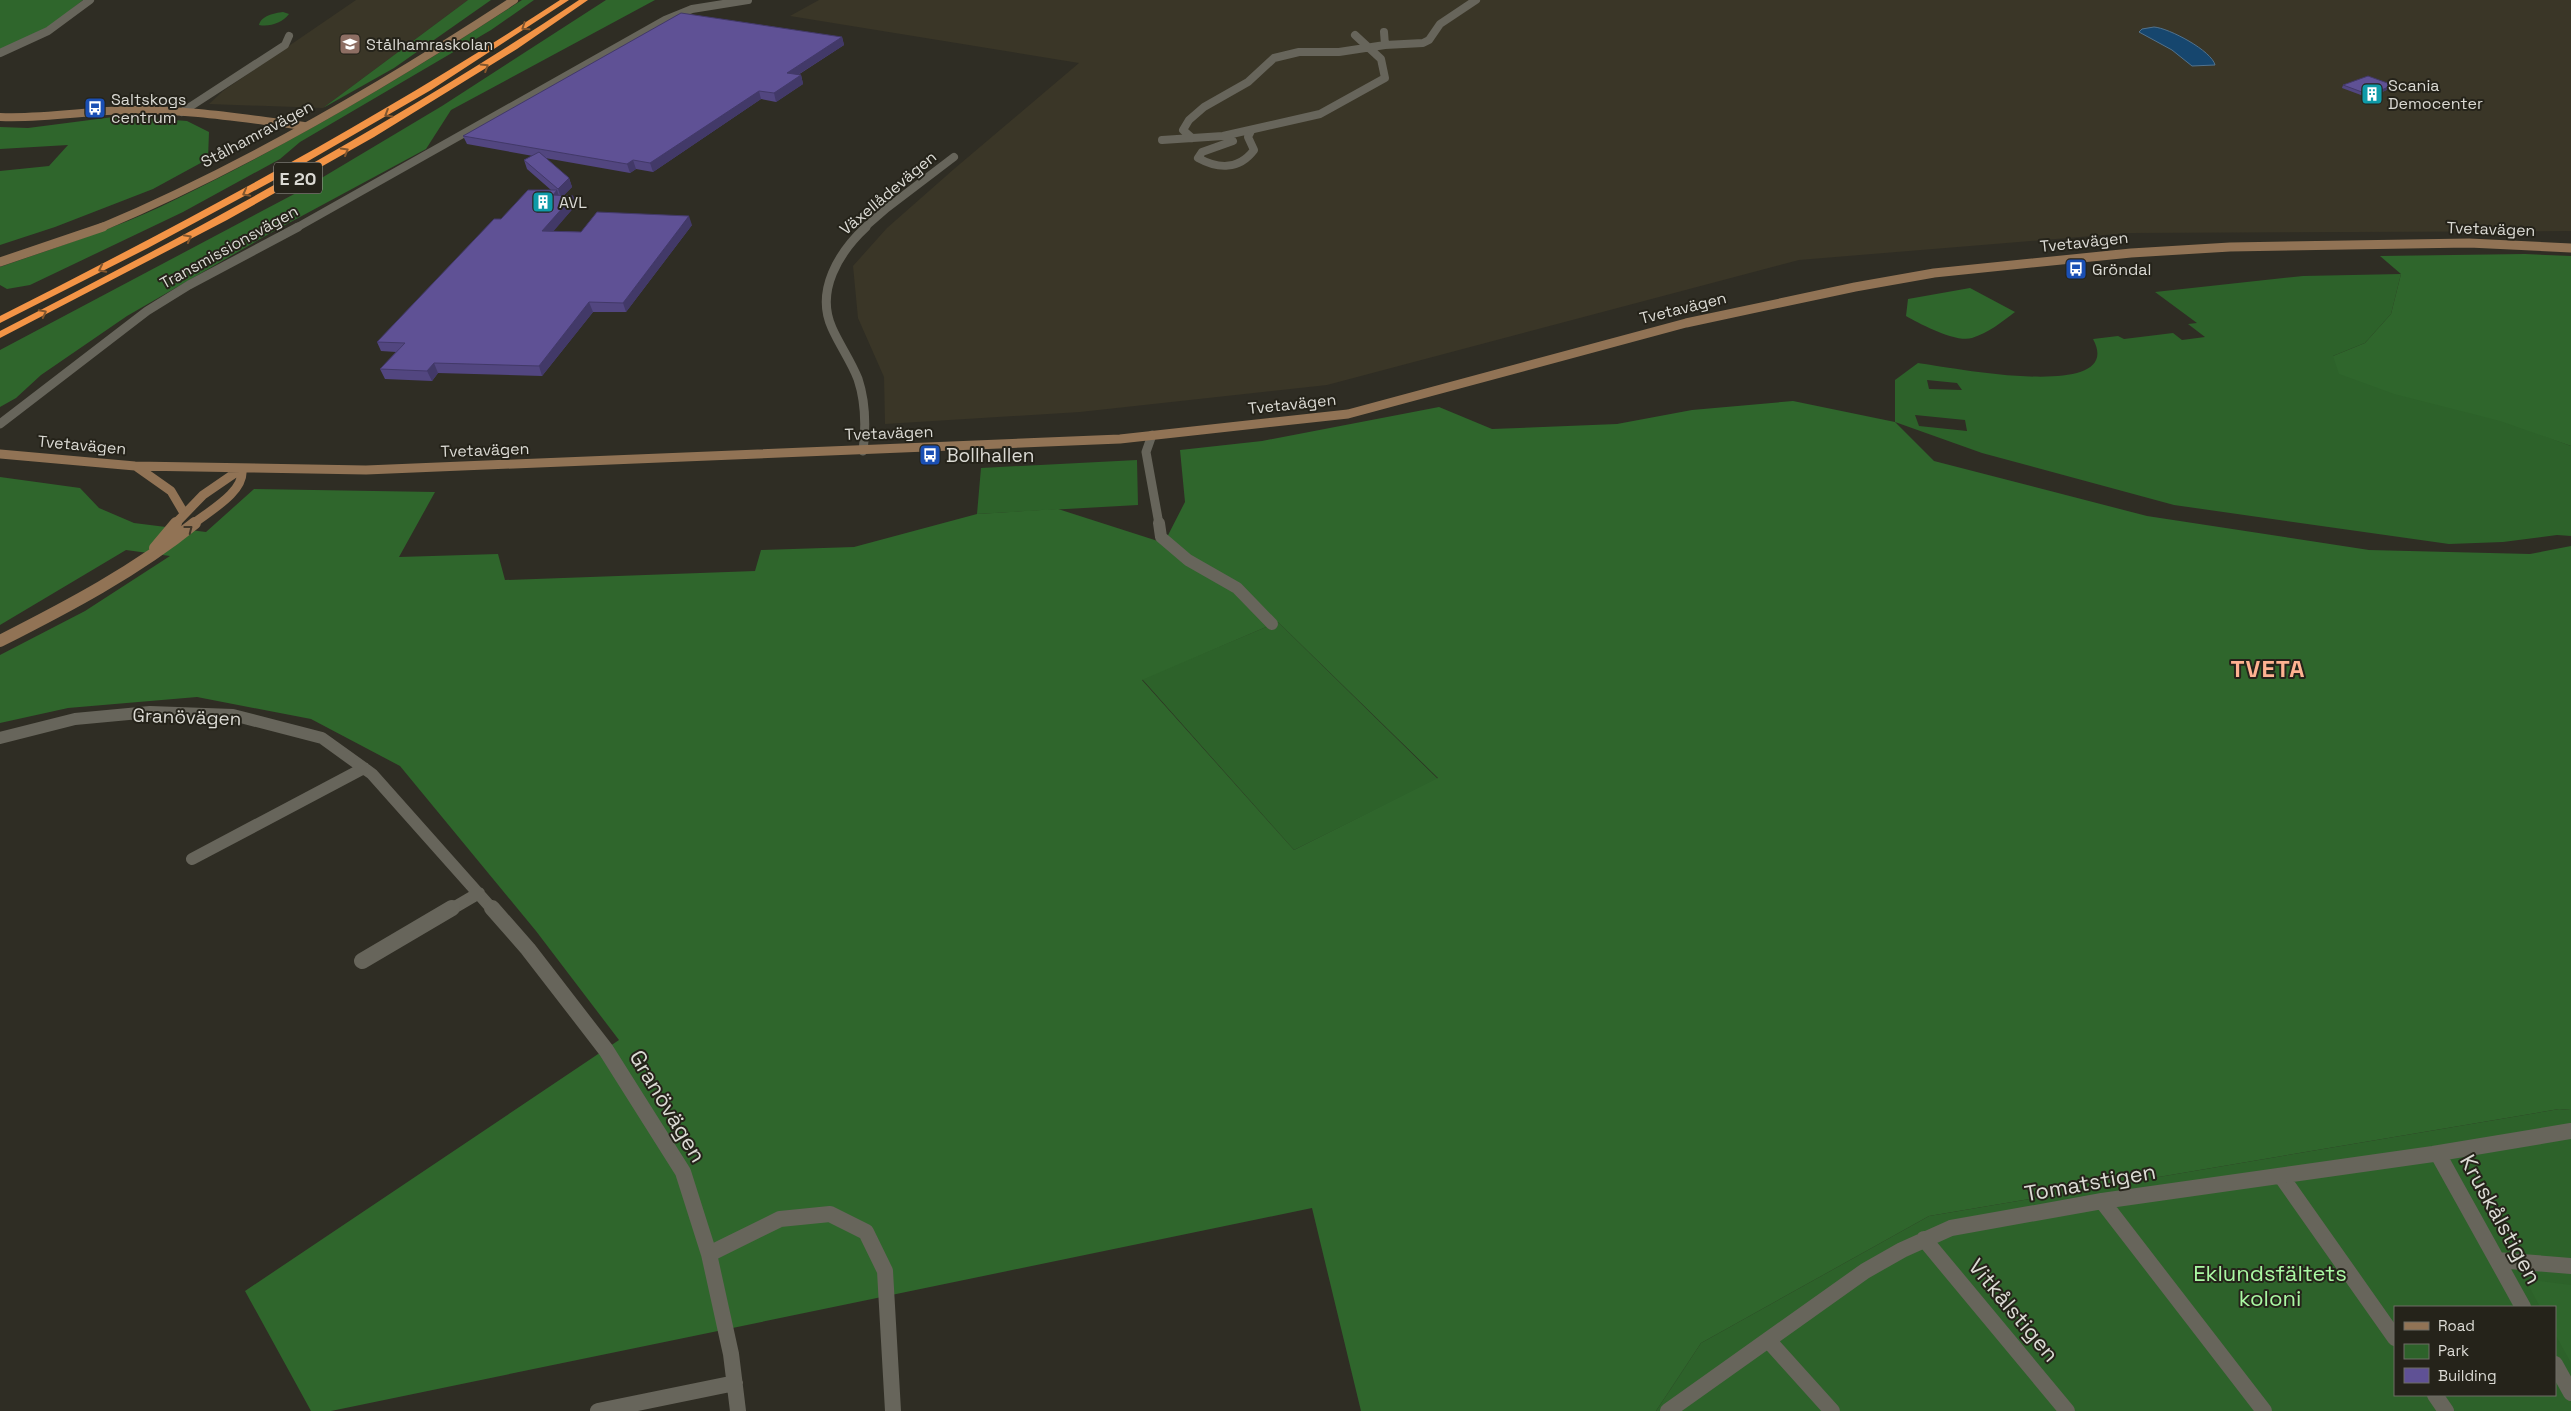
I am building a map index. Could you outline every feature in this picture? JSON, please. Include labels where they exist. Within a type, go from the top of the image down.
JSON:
[{"type":"highway","name":"E 20","points":[[0,320],[238,198],[347,138],[489,51],[566,0]]},
{"type":"highway","name":"E 20","points":[[0,335],[224,218],[363,141],[515,48],[584,0]]},
{"type":"main road","name":"Stålhamravägen","points":[[0,262],[84,235],[153,206],[304,126],[427,57],[514,0]]},
{"type":"main road","points":[[0,117],[50,116],[114,110],[182,112],[304,126]]},
{"type":"main road","name":"Tvetavägen","points":[[0,454],[135,466],[242,469],[431,469],[1101,440],[1348,414],[1686,323],[1855,287],[1934,273],[2204,248],[2469,243],[2571,248]]},
{"type":"main road","points":[[135,466],[155,477],[172,491],[184,514]]},
{"type":"main road","points":[[0,641],[60,610],[148,556],[188,530],[237,488],[244,478],[242,469],[212,486],[184,514],[148,556]]},
{"type":"street","points":[[0,53],[51,30],[67,20],[90,0]]},
{"type":"street","name":"Transmissionsvägen","points":[[0,424],[147,311],[188,285],[346,201],[644,31],[692,9],[748,0]]},
{"type":"street","points":[[1192,138],[1183,130],[1189,120],[1204,107],[1248,82],[1274,58],[1299,52],[1339,52],[1385,45],[1415,44],[1429,40],[1440,24],[1476,0]]},
{"type":"street","points":[[1384,32],[1385,45]]},
{"type":"street","points":[[1249,134],[1254,150],[1250,157],[1237,166],[1224,167],[1208,164],[1198,158],[1202,152],[1217,145],[1249,134],[1320,114],[1384,78],[1384,63],[1371,47],[1356,35]]},
{"type":"street","points":[[182,112],[285,45],[289,36]]},
{"type":"street","points":[[1162,140],[1249,134]]},
{"type":"street","name":"Växellådevägen","points":[[863,451],[867,426],[864,403],[857,378],[828,315],[827,291],[830,277],[841,254],[861,231],[954,158]]},
{"type":"street","points":[[1152,435],[1146,452],[1161,537],[1188,560],[1238,588],[1272,624]]},
{"type":"street","name":"Granövägen","points":[[0,738],[75,719],[150,712],[233,715],[322,738],[372,774],[528,949],[606,1050],[683,1172],[709,1254],[731,1354],[738,1411]]},
{"type":"street","points":[[192,858],[364,768]]},
{"type":"street","points":[[362,961],[479,893]]},
{"type":"street","name":"Tomatstigen","points":[[1668,1411],[1865,1271],[1924,1239],[1950,1228],[2102,1201],[2438,1154],[2571,1131]]},
{"type":"street","name":"Kruskålstigen","points":[[2438,1154],[2522,1306]]},
{"type":"street","points":[[2281,1176],[2394,1337]]},
{"type":"street","points":[[2102,1201],[2264,1411]]},
{"type":"street","points":[[709,1254],[780,1219],[830,1214],[866,1232],[885,1271],[893,1411]]},
{"type":"street","name":"Vitkålstigen","points":[[1924,1239],[2068,1411]]},
{"type":"street","points":[[2497,1260],[2571,1266]]},
{"type":"street","points":[[1768,1340],[1832,1411]]},
{"type":"street","points":[[2556,1366],[2571,1393]]},
{"type":"street","points":[[598,1411],[735,1384]]},
{"type":"street","points":[[2436,1396],[2446,1411]]},
{"type":"shaded area","name":"Stålhamraskolan","points":[[356,0],[468,0],[323,108],[209,104],[223,91]]},
{"type":"shaded area","points":[[819,0],[2571,0],[2571,231],[2128,233],[1799,260],[1327,385],[1080,412],[885,424],[884,377],[858,318],[853,266],[887,228],[1079,63],[790,16]]},
{"type":"green space","points":[[0,0],[83,0],[52,25],[0,50]]},
{"type":"green space","points":[[468,0],[491,0],[394,68],[323,108]]},
{"type":"green space","points":[[522,0],[534,0],[491,30],[300,142],[280,159],[183,212],[30,285],[7,289],[0,285],[0,267],[121,224],[207,184],[344,110]]},
{"type":"green space","points":[[606,0],[655,0],[451,110],[426,149],[274,231],[127,316],[41,375],[16,398],[0,407],[0,350],[298,192],[442,106]]},
{"type":"green space","points":[[283,12],[289,14],[276,24],[259,25],[265,17]]},
{"type":"green space","points":[[121,116],[187,121],[209,132],[208,159],[153,189],[55,227],[0,245],[0,171],[49,166],[68,145],[0,149],[0,127],[28,128]]},
{"type":"green space","points":[[2525,254],[2571,256],[2571,446],[2500,421],[2394,394],[2339,374],[2333,356],[2365,343],[2391,314],[2401,274],[2380,256]]},
{"type":"green space","points":[[2401,274],[2391,314],[2365,343],[2333,356],[2571,446],[2571,536],[2557,535],[2503,542],[2449,544],[2174,505],[1982,453],[1895,422],[1895,380],[1918,363],[1994,374],[2028,376],[2060,376],[2084,371],[2097,359],[2093,339],[2118,336],[2124,339],[2173,333],[2182,340],[2205,337],[2188,324],[2197,323],[2155,292],[2303,276]],"holes":[[[1927,380],[1957,383],[1962,390],[1929,389]],[[1915,415],[1965,420],[1967,431],[1919,426]]]},
{"type":"green space","points":[[1970,288],[2015,312],[1984,333],[1965,339],[1938,332],[1906,316],[1908,299]]},
{"type":"green space","points":[[1793,401],[1895,422],[1934,461],[2147,516],[2369,550],[2530,554],[2571,546],[2571,1110],[2559,1109],[1929,1216],[1701,1343],[1656,1411],[1361,1411],[1312,1208],[331,1411],[311,1411],[245,1291],[619,1040],[536,931],[400,766],[311,719],[197,697],[68,708],[0,723],[0,655],[85,611],[170,556],[126,550],[0,625],[0,477],[80,488],[99,508],[134,523],[206,532],[254,489],[435,492],[399,557],[498,554],[505,580],[755,571],[761,550],[854,547],[977,514],[1058,509],[1164,543],[1185,502],[1180,450],[1262,441],[1439,407],[1492,429],[1617,424],[1692,410]],"holes":[[[1278,622],[1438,778],[1294,850],[1142,680]]]},
{"type":"green space","points":[[1137,460],[1138,505],[977,514],[981,468]]},
{"type":"green space","points":[[1278,622],[1438,779],[1294,850],[1142,679]]},
{"type":"green space","name":"Eklundsfältets koloni","points":[[2559,1109],[2571,1110],[2571,1411],[1656,1411],[1701,1343],[1929,1216]]},
{"type":"green space","points":[[2525,1279],[2571,1285],[2571,1363],[2556,1336],[2556,1306],[2539,1306]]},
{"type":"water","points":[[2154,27],[2169,31],[2189,41],[2206,53],[2215,65],[2192,66],[2172,50],[2139,32],[2142,29]]},
{"type":"building","points":[[681,13],[842,37],[787,73],[801,75],[774,93],[759,91],[650,163],[633,160],[627,164],[463,136]]},
{"type":"building","points":[[2368,76],[2393,85],[2370,95],[2343,85]]},
{"type":"building","points":[[539,152],[569,178],[558,189],[524,160]]},
{"type":"building","points":[[528,190],[557,190],[553,195],[573,196],[542,231],[581,232],[597,212],[689,216],[623,303],[589,302],[539,366],[434,363],[427,371],[380,369],[405,343],[377,342],[494,219],[501,219]]},
{"type":"place","name":"Stålhamraskolan","points":[[350,44]]},
{"type":"place","name":"Scania Democenter","points":[[2372,94]]},
{"type":"place","name":"Saltskogs centrum","points":[[95,108]]},
{"type":"place","name":"AVL","points":[[543,202]]},
{"type":"place","name":"Gröndal","points":[[2076,269]]},
{"type":"place","name":"Bollhallen","points":[[930,455]]},
{"type":"district","name":"TVETA","points":[[2268,668]]}]
